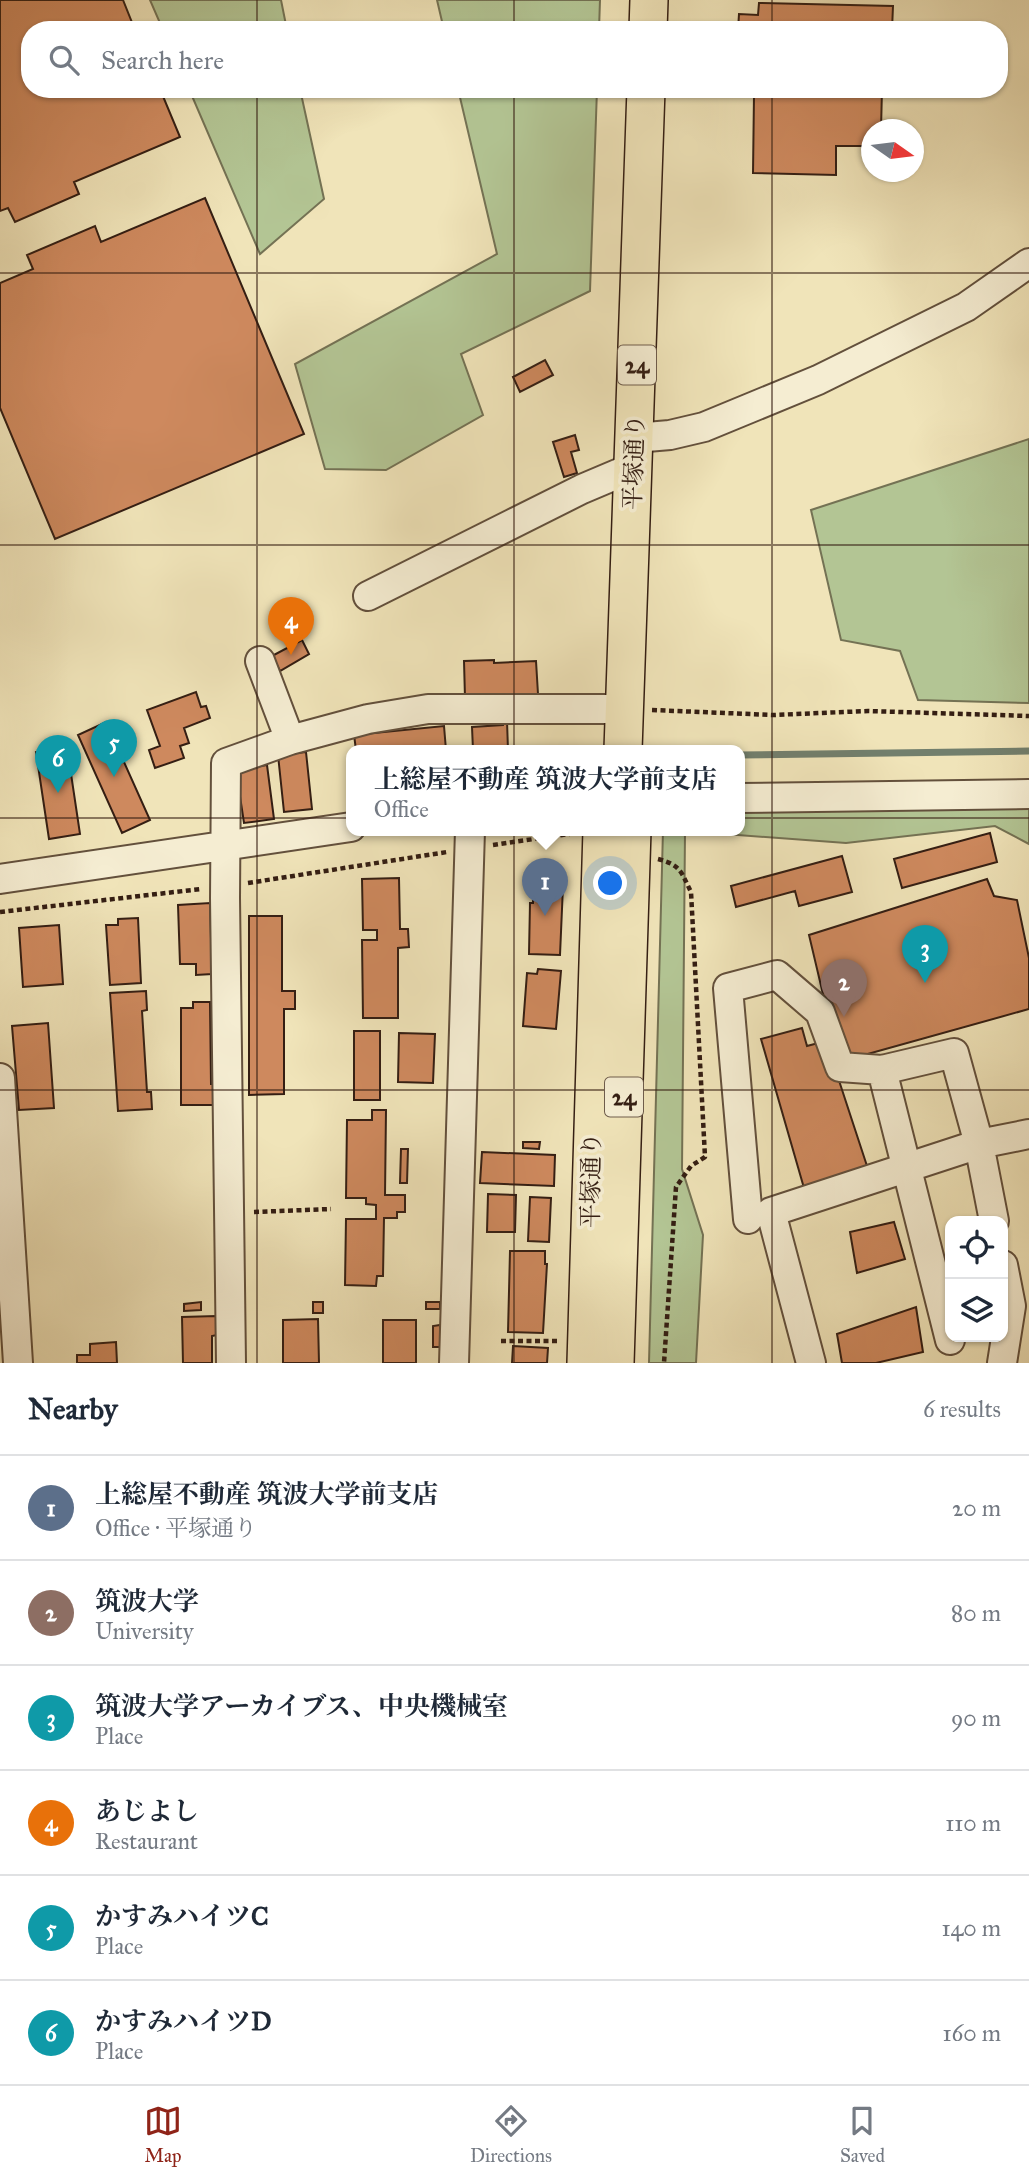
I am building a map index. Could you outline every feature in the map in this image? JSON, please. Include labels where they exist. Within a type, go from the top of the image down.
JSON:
[{"type":"main road","points":[[648,21],[649,0]]},
{"type":"main road","name":"平塚通り","points":[[623,745],[646,98]]},
{"type":"main road","name":"平塚通り","points":[[574,1352],[591,836]]},
{"type":"main road","name":"平塚通り","points":[[615,1363],[632,836]]},
{"type":"street","points":[[369,596],[583,489],[634,452],[670,435],[705,427],[818,380],[966,307],[1029,263]]},
{"type":"street","points":[[260,661],[290,740]]},
{"type":"street","points":[[231,1363],[226,764],[290,740],[368,719],[428,709],[625,709]]},
{"type":"street","points":[[745,798],[1029,794]]},
{"type":"street","points":[[0,879],[346,828]]},
{"type":"street","points":[[454,1363],[470,839]]},
{"type":"street","points":[[811,1363],[750,1218],[728,988],[777,975],[820,1012],[840,1068],[882,1070],[954,1053],[979,1144],[993,1216]]},
{"type":"street","points":[[882,1070],[945,1320]]},
{"type":"street","points":[[0,1078],[18,1363]]},
{"type":"street","points":[[750,1218],[979,1144],[1029,1135]]},
{"type":"street","points":[[1002,1363],[1020,1304],[1008,1276]]},
{"type":"path","points":[[625,709],[774,715],[868,711],[1029,716]]},
{"type":"path","points":[[0,912],[225,886],[470,839],[515,836]]},
{"type":"path","points":[[654,858],[671,862],[680,869],[691,892],[705,1157],[691,1166],[676,1186],[664,1363]]},
{"type":"path","points":[[229,1213],[331,1209]]},
{"type":"path","points":[[501,1341],[574,1352]]},
{"type":"green space","points":[[150,0],[281,0],[285,21],[159,21]]},
{"type":"green space","points":[[437,0],[600,0],[599,21],[442,21]]},
{"type":"green space","points":[[193,98],[302,98],[324,199],[260,254]]},
{"type":"green space","points":[[460,98],[597,98],[590,291],[461,354],[483,415],[386,470],[325,469],[295,364],[497,254]]},
{"type":"green space","points":[[1029,439],[1029,703],[918,700],[900,651],[841,640],[811,510]]},
{"type":"green space","points":[[1029,801],[1029,844],[995,826],[846,843],[745,835],[745,811]]},
{"type":"green space","points":[[663,836],[685,836],[682,1169],[703,1235],[696,1363],[649,1363]]},
{"type":"building","points":[[0,0],[123,0],[131,21],[21,21],[21,98],[164,98],[180,137],[74,182],[79,194],[15,222],[8,208],[0,211]]},
{"type":"building","points":[[759,3],[893,6],[892,21],[739,21],[739,14],[758,15]]},
{"type":"building","points":[[754,98],[882,98],[881,119],[861,119],[861,146],[836,146],[836,175],[753,173]]},
{"type":"building","points":[[205,198],[304,434],[55,539],[0,408],[0,283],[33,269],[27,255],[95,226],[101,242]]},
{"type":"building","points":[[545,360],[553,375],[520,392],[513,377]]},
{"type":"building","points":[[575,435],[579,450],[571,452],[577,473],[564,477],[553,442]]},
{"type":"building","points":[[302,640],[309,654],[280,671],[272,656]]},
{"type":"building","points":[[494,660],[494,663],[536,661],[538,694],[465,698],[464,661]]},
{"type":"building","points":[[196,692],[201,707],[206,706],[210,718],[184,728],[189,743],[180,746],[184,758],[155,768],[149,750],[160,746],[147,710]]},
{"type":"building","points":[[504,720],[507,721],[508,745],[473,745],[472,727],[503,725]]},
{"type":"building","points":[[106,722],[150,820],[122,833],[78,735]]},
{"type":"building","points":[[444,726],[446,745],[355,745],[354,735]]},
{"type":"building","points":[[67,747],[80,834],[49,839],[36,752]]},
{"type":"building","points":[[306,752],[312,809],[284,812],[278,755]]},
{"type":"building","points":[[267,765],[274,819],[244,823],[236,770]]},
{"type":"building","points":[[990,833],[997,862],[902,888],[894,859]]},
{"type":"building","points":[[842,856],[852,892],[799,906],[795,891],[736,907],[731,886]]},
{"type":"building","points":[[399,878],[400,929],[408,929],[409,947],[398,948],[398,1018],[363,1018],[362,940],[377,940],[377,930],[363,930],[362,879]]},
{"type":"building","points":[[987,879],[994,896],[1017,900],[1029,958],[1029,1009],[839,1062],[809,935]]},
{"type":"building","points":[[533,885],[563,886],[560,955],[529,954]]},
{"type":"building","points":[[210,903],[212,974],[196,975],[196,964],[180,964],[178,905]]},
{"type":"building","points":[[249,916],[282,916],[282,991],[295,991],[295,1009],[284,1009],[284,1094],[249,1095]]},
{"type":"building","points":[[138,918],[141,983],[110,985],[106,925],[118,925],[118,919]]},
{"type":"building","points":[[59,925],[63,984],[23,987],[19,928]]},
{"type":"building","points":[[538,969],[561,971],[556,1029],[523,1026],[527,973],[537,974]]},
{"type":"building","points":[[146,991],[147,1010],[142,1011],[147,1092],[151,1092],[152,1109],[118,1111],[110,993]]},
{"type":"building","points":[[193,1002],[210,1002],[211,1084],[214,1084],[214,1105],[181,1105],[181,1008],[193,1008]]},
{"type":"building","points":[[48,1023],[54,1108],[19,1110],[12,1026]]},
{"type":"building","points":[[802,1028],[807,1046],[826,1041],[868,1169],[804,1188],[761,1039]]},
{"type":"building","points":[[354,1031],[380,1031],[380,1100],[354,1100]]},
{"type":"building","points":[[399,1033],[435,1034],[433,1083],[398,1082]]},
{"type":"building","points":[[372,1110],[386,1110],[385,1195],[405,1195],[405,1212],[397,1212],[397,1218],[384,1218],[383,1276],[377,1276],[376,1286],[345,1285],[346,1219],[376,1219],[376,1205],[366,1204],[366,1198],[346,1198],[347,1120],[372,1120]]},
{"type":"building","points":[[523,1142],[540,1142],[539,1149],[523,1148]]},
{"type":"building","points":[[401,1149],[408,1149],[407,1183],[400,1183]]},
{"type":"building","points":[[482,1152],[555,1155],[554,1186],[480,1183]]},
{"type":"building","points":[[488,1194],[516,1195],[515,1232],[487,1232]]},
{"type":"building","points":[[530,1197],[551,1198],[549,1242],[528,1241]]},
{"type":"building","points":[[894,1222],[905,1259],[857,1273],[850,1232]]},
{"type":"building","points":[[510,1251],[545,1251],[547,1264],[543,1333],[508,1332]]},
{"type":"building","points":[[201,1302],[201,1310],[184,1311],[184,1304]]},
{"type":"building","points":[[313,1302],[323,1302],[323,1313],[313,1313]]},
{"type":"building","points":[[426,1302],[440,1302],[440,1309],[426,1309]]},
{"type":"building","points":[[916,1307],[923,1352],[876,1363],[842,1363],[837,1334]]},
{"type":"building","points":[[216,1316],[217,1335],[212,1336],[212,1363],[183,1363],[182,1317]]},
{"type":"building","points":[[318,1319],[319,1363],[283,1363],[283,1320]]},
{"type":"building","points":[[383,1320],[416,1320],[416,1363],[383,1363]]},
{"type":"building","points":[[440,1325],[440,1347],[433,1347],[433,1326]]},
{"type":"building","points":[[116,1342],[117,1363],[77,1363],[77,1355],[90,1355],[90,1344]]},
{"type":"building","points":[[513,1346],[548,1348],[547,1363],[512,1363]]},
{"type":"waterway","points":[[745,755],[1029,751]]},
{"type":"place","name":"あじよし","points":[[291,655]]},
{"type":"place","name":"かすみハイツC","points":[[114,777]]},
{"type":"place","name":"かすみハイツD","points":[[58,793]]},
{"type":"place","name":"上総屋不動産 筑波大学前支店","points":[[545,916]]},
{"type":"place","name":"筑波大学アーカイブス、中央機械室","points":[[925,983]]},
{"type":"place","name":"筑波大学","points":[[844,1017]]}]
